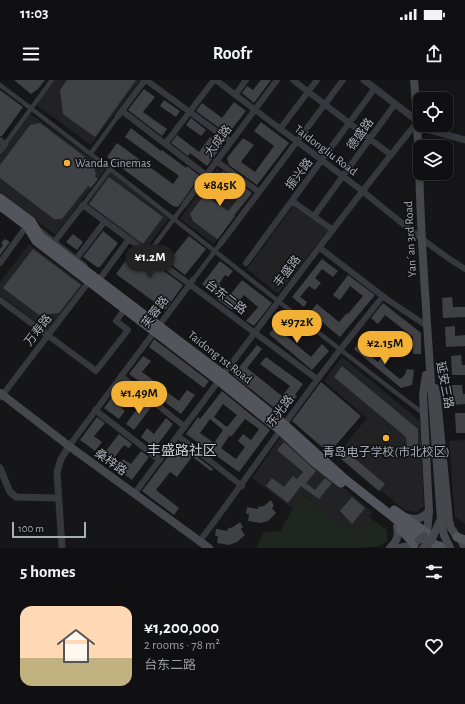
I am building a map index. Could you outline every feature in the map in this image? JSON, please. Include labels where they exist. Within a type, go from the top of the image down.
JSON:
[{"type":"main road","name":"Yan´an 3rd Road","points":[[414,80],[416,92]]},
{"type":"main road","name":"Yan´an 3rd Road","points":[[420,132],[422,238],[428,358],[441,519]]},
{"type":"main road","name":"Taidong 1st Road","points":[[0,198],[40,236],[76,260],[157,328],[330,465],[340,468],[402,516],[420,542]]},
{"type":"main road","name":"Taidong 1st Road","points":[[0,206],[29,224],[36,242],[95,276],[125,309],[157,328]]},
{"type":"main road","name":"延安三路","points":[[420,542],[429,511],[424,394],[428,358]]},
{"type":"main road","name":"延安三路","points":[[428,358],[437,398],[449,521],[451,528],[461,538],[465,548]]},
{"type":"main road","name":"桑梓路","points":[[1,395],[209,548]]},
{"type":"main road","name":"Taidong 1st Road","points":[[283,427],[314,462],[397,527],[410,539],[420,542]]},
{"type":"main road","points":[[330,465],[346,480],[416,535],[433,544],[446,548]]},
{"type":"main road","points":[[402,516],[415,519],[424,516],[429,511]]},
{"type":"main road","points":[[399,548],[420,542],[431,541],[441,519]]},
{"type":"main road","points":[[441,519],[444,535],[450,548]]},
{"type":"main road","points":[[390,548],[396,543],[398,538],[397,527]]},
{"type":"main road","points":[[420,542],[440,530],[448,531],[461,538]]},
{"type":"street","points":[[0,151],[3,142],[52,80]]},
{"type":"street","points":[[90,153],[146,80],[231,142]]},
{"type":"street","points":[[165,144],[215,80]]},
{"type":"street","name":"Taidongliu Road","points":[[215,80],[362,191],[447,258],[465,269]]},
{"type":"street","points":[[235,95],[246,80]]},
{"type":"street","name":"大成路","points":[[148,254],[277,80]]},
{"type":"street","points":[[293,80],[391,155]]},
{"type":"street","points":[[280,129],[317,80]]},
{"type":"street","name":"芙蓉路","points":[[69,446],[343,80]]},
{"type":"street","points":[[364,80],[413,118]]},
{"type":"street","points":[[0,85],[216,251],[277,302],[420,411]]},
{"type":"street","name":"振兴路","points":[[240,271],[375,88]]},
{"type":"street","name":"德盛路","points":[[314,216],[395,104]]},
{"type":"street","points":[[120,113],[206,175]]},
{"type":"street","name":"丰盛路","points":[[134,494],[362,191],[413,131]]},
{"type":"street","points":[[436,132],[465,140]]},
{"type":"street","points":[[216,161],[259,192]]},
{"type":"street","points":[[55,241],[110,169]]},
{"type":"street","points":[[292,201],[333,230]]},
{"type":"street","name":"台东二路","points":[[83,205],[148,254],[191,282],[255,333],[317,379]]},
{"type":"street","points":[[76,260],[105,221]]},
{"type":"street","points":[[0,263],[29,224]]},
{"type":"street","name":"万寿路","points":[[1,395],[95,276],[129,239]]},
{"type":"street","points":[[320,248],[383,296],[427,326]]},
{"type":"street","name":"东光路","points":[[199,542],[242,486],[317,379],[383,296]]},
{"type":"street","points":[[0,300],[96,371],[128,330],[116,321],[125,309]]},
{"type":"street","points":[[121,376],[185,427]]},
{"type":"street","points":[[95,410],[160,460]]},
{"type":"street","points":[[178,436],[242,486]]},
{"type":"street","points":[[62,548],[57,472],[61,459],[69,446]]},
{"type":"street","points":[[0,468],[10,492],[16,497],[58,498]]},
{"type":"lane","points":[[29,224],[55,241],[76,260]]},
{"type":"shaded area","points":[[53,80],[140,80],[91,145],[35,104]]},
{"type":"shaded area","points":[[28,112],[106,169],[55,235],[0,192],[0,151]]},
{"type":"shaded area","points":[[217,168],[252,193],[214,244],[180,219]]},
{"type":"shaded area","points":[[110,172],[169,218],[146,249],[87,204]]},
{"type":"shaded area","points":[[293,206],[328,230],[278,294],[247,269]]},
{"type":"shaded area","points":[[29,244],[83,284],[48,331],[0,295],[0,282]]},
{"type":"shaded area","name":"青岛电子学校(市北校区)","points":[[342,357],[420,421],[424,506],[417,512],[404,510],[337,454],[367,418],[324,381]]},
{"type":"shaded area","points":[[282,435],[372,512],[354,534],[303,494],[293,509],[252,478]]},
{"type":"shaded area","points":[[465,440],[465,524],[455,517],[449,441]]},
{"type":"shaded area","points":[[302,494],[354,533],[369,517],[387,530],[387,541],[380,546],[358,548],[256,548],[264,532],[280,531]]},
{"type":"building","points":[[14,80],[45,80],[38,89],[31,94]]},
{"type":"building","points":[[67,80],[136,80],[95,137],[63,114],[60,90]]},
{"type":"building","points":[[261,80],[271,80],[254,103],[242,93],[247,86],[253,90]]},
{"type":"building","points":[[144,89],[155,97],[143,112],[167,129],[162,136],[128,110]]},
{"type":"building","points":[[0,90],[23,107],[2,136],[0,136]]},
{"type":"building","points":[[164,100],[180,111],[176,117],[160,106]]},
{"type":"building","points":[[234,102],[246,111],[228,134],[196,111],[202,103],[222,118]]},
{"type":"building","points":[[191,118],[206,130],[201,136],[186,125]]},
{"type":"building","points":[[261,122],[289,143],[257,185],[229,165],[227,158],[243,138],[254,145],[241,162],[255,172],[274,146],[254,131]]},
{"type":"building","points":[[40,123],[93,163],[96,174],[95,176],[98,179],[91,188],[88,186],[62,219],[54,219],[0,178],[0,165],[30,125]]},
{"type":"building","points":[[131,128],[161,151],[162,150],[186,168],[187,166],[200,176],[178,207],[173,206],[107,157],[117,143],[173,184],[179,176],[125,137]]},
{"type":"building","points":[[177,135],[199,152],[210,137],[222,146],[207,166],[190,153],[188,156],[171,143]]},
{"type":"building","points":[[223,171],[252,193],[217,239],[193,221],[190,214],[204,195],[228,211],[237,200],[223,189],[220,194],[211,187]]},
{"type":"building","points":[[109,177],[163,217],[143,244],[89,204]]},
{"type":"building","points":[[103,231],[118,243],[100,267],[97,267],[83,257]]},
{"type":"building","points":[[73,234],[83,242],[77,250],[66,242]]},
{"type":"building","points":[[189,236],[206,249],[185,275],[168,262]]},
{"type":"building","points":[[5,239],[10,242],[0,255],[0,249],[3,245],[1,243]]},
{"type":"building","points":[[33,249],[81,285],[59,313],[39,315],[3,288]]},
{"type":"building","points":[[134,249],[183,285],[166,309],[116,274]]},
{"type":"building","points":[[322,259],[338,271],[333,277],[322,269],[315,278],[321,283],[315,290],[309,286],[300,297],[307,302],[304,307],[292,297]]},
{"type":"building","points":[[220,261],[233,271],[228,277],[225,275],[219,284],[231,294],[242,280],[272,303],[254,326],[246,321],[258,307],[244,295],[232,310],[216,298],[218,296],[202,284]]},
{"type":"building","points":[[348,275],[375,295],[340,337],[310,312],[317,304],[339,322],[347,313],[348,314],[363,296],[350,286],[340,300],[333,295]]},
{"type":"building","points":[[452,297],[453,307],[465,307],[465,317],[443,318],[442,298]]},
{"type":"building","points":[[383,303],[421,333],[421,354],[413,354],[413,337],[385,315],[378,324],[371,318]]},
{"type":"building","points":[[285,315],[294,323],[284,334],[311,357],[322,344],[329,351],[312,370],[269,334]]},
{"type":"building","points":[[455,326],[455,336],[465,335],[465,346],[446,347],[445,327]]},
{"type":"building","points":[[365,335],[371,340],[363,350],[378,362],[385,352],[391,357],[384,366],[400,379],[404,376],[407,369],[414,370],[412,385],[401,388],[354,349]]},
{"type":"building","points":[[154,339],[209,381],[204,388],[149,347]]},
{"type":"building","points":[[257,345],[262,349],[247,368],[282,396],[290,386],[260,364],[266,357],[303,384],[295,395],[297,396],[282,414],[233,375]]},
{"type":"building","points":[[461,355],[462,365],[465,365],[465,375],[452,375],[451,356]]},
{"type":"building","points":[[143,356],[151,361],[142,372],[157,383],[152,391],[129,374]]},
{"type":"building","points":[[342,366],[418,429],[418,446],[407,447],[406,437],[334,377]]},
{"type":"building","points":[[321,382],[361,416],[329,453],[292,421]]},
{"type":"building","points":[[122,383],[130,389],[118,405],[125,411],[119,419],[104,408]]},
{"type":"building","points":[[452,385],[462,385],[463,394],[465,394],[465,404],[453,405]]},
{"type":"building","points":[[163,389],[179,401],[187,390],[195,395],[181,414],[158,397]]},
{"type":"building","points":[[222,391],[270,430],[239,472],[186,434],[198,417],[200,419]],"holes":[[[223,404],[237,415],[227,427],[214,417]],[[210,419],[223,430],[214,443],[200,433]],[[245,419],[259,429],[251,440],[243,434],[238,441],[245,447],[236,459],[221,448],[230,435],[231,437]]]},
{"type":"building","points":[[144,400],[152,406],[134,430],[126,424]]},
{"type":"building","points":[[455,413],[465,413],[465,433],[456,433]]},
{"type":"building","points":[[97,417],[105,423],[94,436],[102,442],[95,451],[80,440]]},
{"type":"building","points":[[166,418],[173,424],[155,448],[141,437],[147,428],[154,434]]},
{"type":"building","points":[[119,434],[132,444],[129,448],[124,445],[111,462],[102,456]]},
{"type":"building","points":[[179,442],[194,454],[177,477],[170,472],[156,490],[179,508],[174,515],[142,491]]},
{"type":"building","points":[[284,442],[316,471],[306,483],[315,490],[325,478],[332,483],[319,499],[301,486],[288,503],[266,486],[272,478],[284,487],[293,476],[297,479],[303,472],[277,450]]},
{"type":"building","points":[[141,451],[149,457],[132,480],[116,468],[123,459],[131,464]]},
{"type":"building","points":[[347,452],[385,484],[379,491],[341,459]]},
{"type":"building","points":[[196,456],[213,469],[211,471],[194,458]]},
{"type":"building","points":[[352,497],[365,508],[352,524],[340,511]]},
{"type":"building","points":[[271,500],[274,506],[272,508],[276,513],[268,521],[260,523],[248,521],[249,514],[246,514],[247,507],[258,509],[258,507],[264,506]]},
{"type":"building","points":[[240,522],[243,527],[241,529],[245,535],[237,542],[229,545],[217,543],[218,536],[215,536],[216,529],[228,531],[227,529]]},
{"type":"place","name":"Wanda Cinemas","points":[[67,163]]},
{"type":"place","name":"青岛电子学校(市北校区)","points":[[386,438]]},
{"type":"district","name":"丰盛路社区","points":[[182,451]]}]
